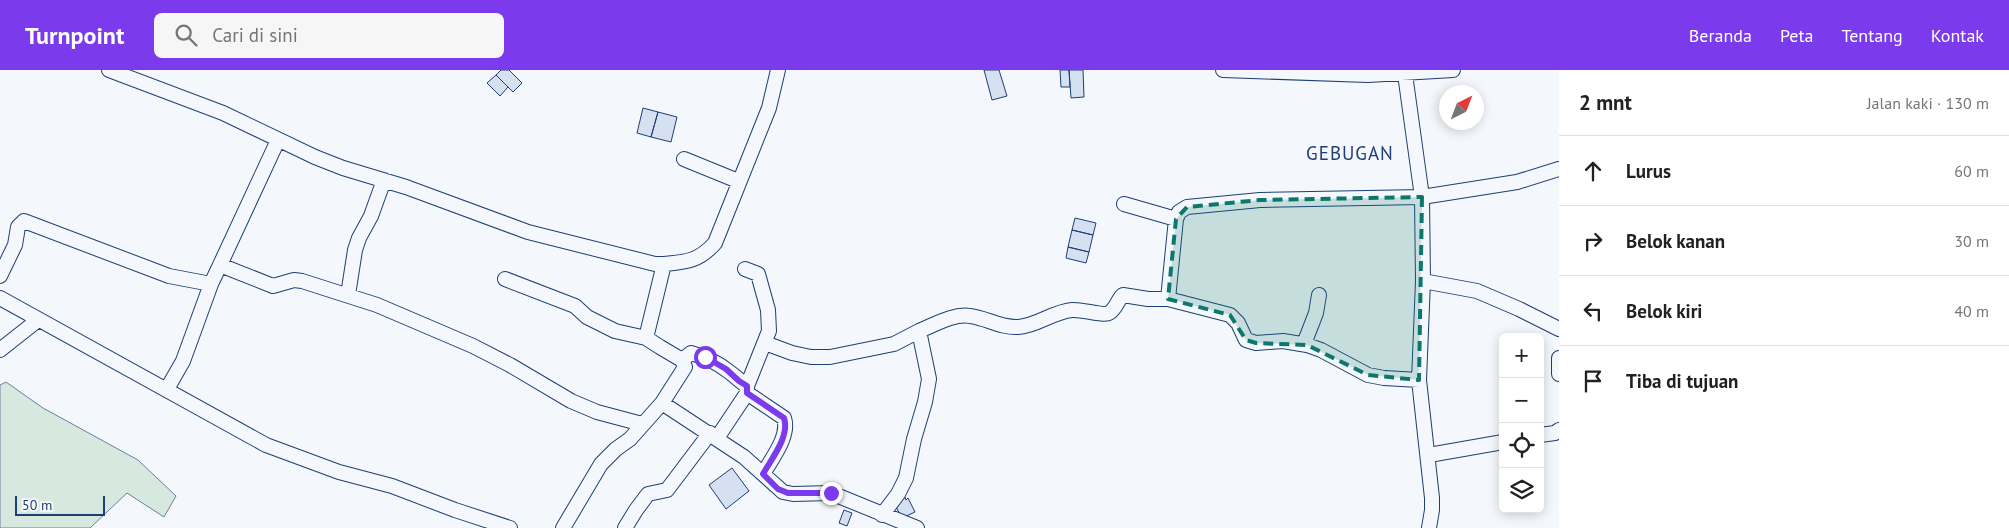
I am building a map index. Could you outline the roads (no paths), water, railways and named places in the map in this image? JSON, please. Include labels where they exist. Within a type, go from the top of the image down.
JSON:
[{"type":"street","points":[[108,70],[223,113],[278,140],[336,165],[384,180],[528,232],[655,264],[690,262],[709,249],[721,232],[738,181],[769,108],[778,70]]},
{"type":"street","points":[[1223,70],[1329,74],[1405,74],[1454,70]]},
{"type":"street","points":[[1405,74],[1422,197],[1423,281],[1419,380],[1429,455],[1432,504],[1429,528]]},
{"type":"street","points":[[167,389],[183,361],[211,284],[278,140]]},
{"type":"street","points":[[684,159],[738,181]]},
{"type":"street","points":[[1168,299],[1176,219],[1179,212],[1187,207],[1260,200],[1422,197],[1517,182],[1559,169]]},
{"type":"street","points":[[348,296],[355,250],[371,216],[384,180]]},
{"type":"street","points":[[1124,204],[1176,219]]},
{"type":"street","points":[[0,276],[15,245],[18,227],[24,221],[169,276],[211,284]]},
{"type":"street","points":[[646,338],[664,264]]},
{"type":"street","points":[[220,265],[274,286],[294,280],[302,281],[377,305],[473,346],[571,401],[598,412],[642,424]]},
{"type":"street","points":[[625,528],[648,494],[664,492],[674,483],[714,436],[747,389],[765,343],[770,322],[760,278],[756,272],[745,269]]},
{"type":"street","points":[[504,279],[575,306],[587,317],[615,331],[646,338],[682,360],[685,367],[662,403],[630,438],[601,464],[563,528]]},
{"type":"street","points":[[1423,281],[1478,291],[1559,329]]},
{"type":"street","points":[[765,343],[811,358],[830,357],[894,344],[919,331],[963,315],[975,317],[1002,327],[1018,328],[1072,310],[1106,314],[1112,310],[1121,297],[1127,294],[1148,299],[1168,299],[1230,315],[1238,323],[1246,340],[1256,344],[1282,342],[1304,344],[1321,350],[1368,375],[1419,380]]},
{"type":"street","points":[[1304,344],[1316,312],[1319,295]]},
{"type":"street","points":[[0,298],[254,439],[339,472],[392,486],[447,508],[510,528]]},
{"type":"street","points":[[0,350],[38,320]]},
{"type":"street","points":[[882,514],[898,494],[906,478],[914,439],[925,402],[929,379],[919,331]]},
{"type":"street","points":[[682,360],[691,353],[705,357],[726,369],[747,389],[784,418],[786,424],[784,435],[763,474]]},
{"type":"street","points":[[1559,358],[1559,374]]},
{"type":"street","points":[[662,403],[744,457],[783,492],[793,494],[831,493],[917,528]]},
{"type":"street","points":[[1544,434],[1559,430]]},
{"type":"street","points":[[1429,455],[1499,443]]},
{"type":"district","name":"GEBUGAN","points":[[1350,153]]}]
